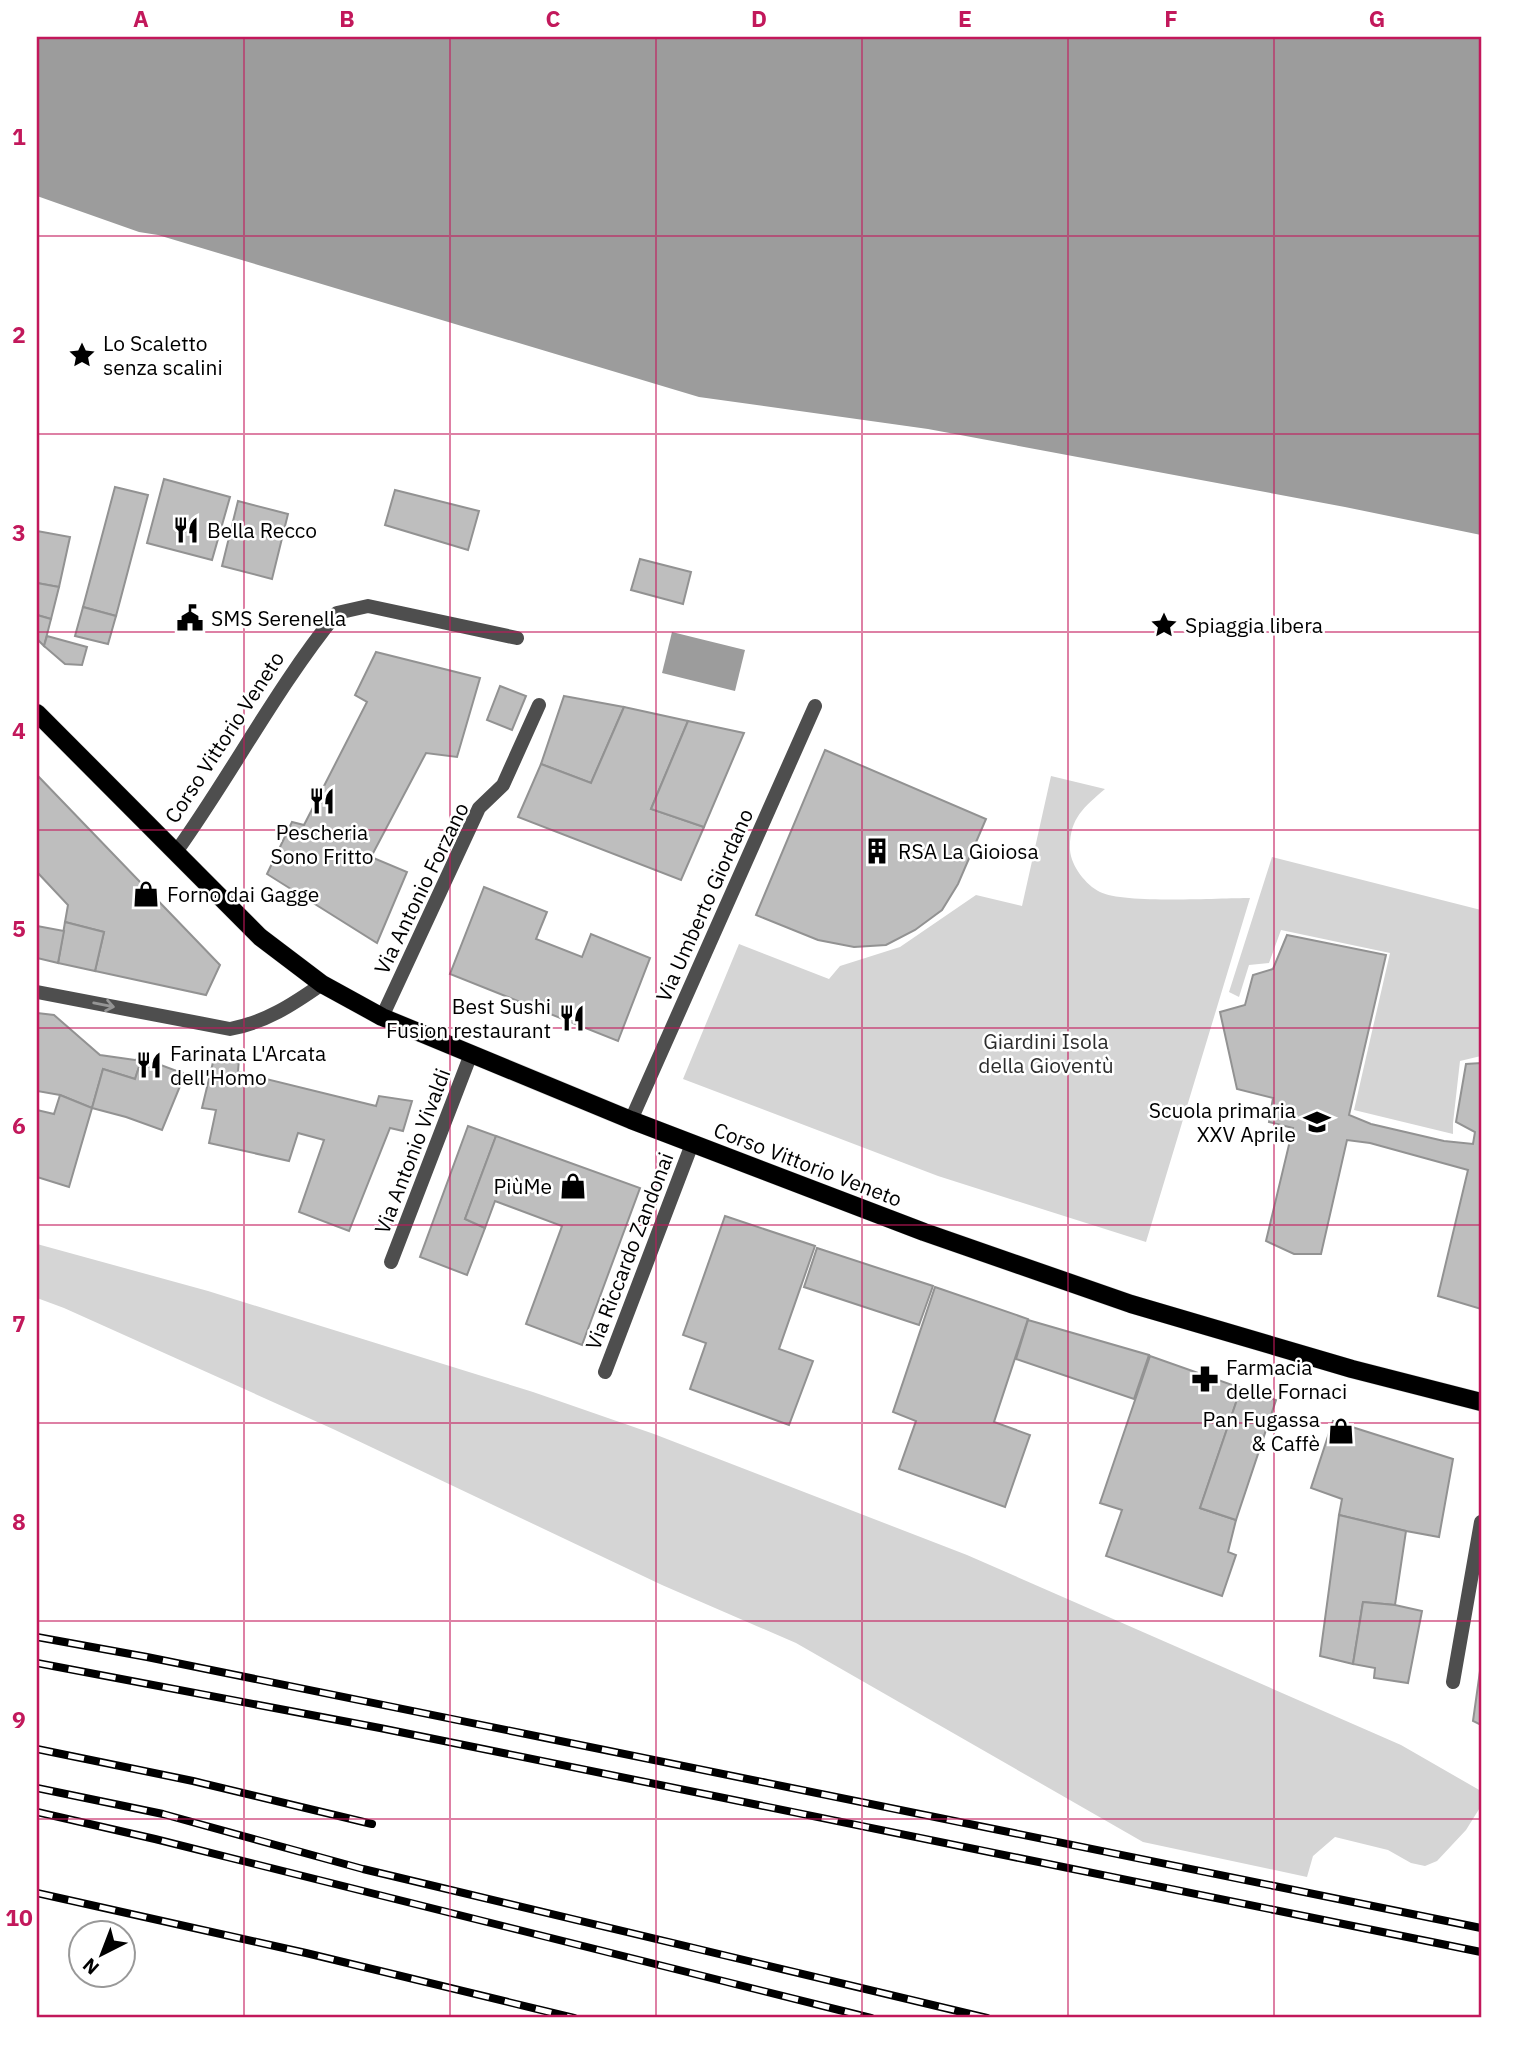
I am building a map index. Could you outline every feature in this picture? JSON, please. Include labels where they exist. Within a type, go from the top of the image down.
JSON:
[{"type":"main road","name":"Corso Vittorio Veneto","points":[[37,713],[260,937],[322,984],[382,1017],[631,1120],[924,1232],[1130,1304],[1352,1369],[1481,1402]]},
{"type":"street","name":"Corso Vittorio Veneto","points":[[176,852],[202,816],[301,660],[337,613],[368,606],[517,638]]},
{"type":"street","name":"Via Antonio Forzano","points":[[382,1017],[479,808],[503,785],[539,705]]},
{"type":"street","name":"Via Umberto Giordano","points":[[631,1120],[815,706]]},
{"type":"street","points":[[37,992],[230,1029],[253,1024],[287,1008],[322,984]]},
{"type":"street","name":"Via Antonio Vivaldi","points":[[391,1262],[471,1054]]},
{"type":"street","name":"Via Riccardo Zandonai","points":[[605,1372],[692,1144]]},
{"type":"street","points":[[1453,1682],[1481,1522]]},
{"type":"green space","name":"Giardini Isola della Gioventù","points":[[1051,776],[1105,789],[1079,815],[1070,839],[1073,862],[1080,874],[1095,889],[1112,896],[1129,898],[1250,898],[1146,1242],[938,1176],[683,1079],[739,944],[829,979],[840,966],[900,947],[976,895],[1022,906]]},
{"type":"green space","points":[[1272,857],[1481,910],[1481,1056],[1460,1061],[1453,1134],[1354,1110],[1390,953],[1281,930],[1269,963],[1249,965],[1239,997],[1229,992]]},
{"type":"green space","points":[[37,1244],[208,1291],[533,1392],[654,1434],[967,1555],[1401,1745],[1481,1791],[1481,1806],[1466,1830],[1437,1861],[1425,1866],[1411,1863],[1388,1850],[1335,1837],[1313,1856],[1307,1877],[1143,1842],[796,1643],[662,1585],[333,1429],[37,1298]]},
{"type":"shaded area","points":[[37,37],[1481,37],[1481,535],[928,429],[699,397],[158,235],[139,232],[37,196]]},
{"type":"shaded area","points":[[672,632],[745,650],[735,691],[662,673]]},
{"type":"building","points":[[164,479],[230,497],[212,560],[147,543]]},
{"type":"building","points":[[115,487],[148,495],[116,616],[83,607]]},
{"type":"building","points":[[395,490],[479,511],[468,550],[385,525]]},
{"type":"building","points":[[238,501],[288,514],[272,579],[222,566]]},
{"type":"building","points":[[37,531],[70,537],[59,587],[37,583]]},
{"type":"building","points":[[640,559],[691,572],[683,604],[631,590]]},
{"type":"building","points":[[37,583],[59,587],[51,619],[37,615]]},
{"type":"building","points":[[83,607],[116,616],[108,644],[75,636]]},
{"type":"building","points":[[37,615],[51,619],[44,646],[37,639]]},
{"type":"building","points":[[47,636],[87,647],[82,665],[65,664],[44,646]]},
{"type":"building","points":[[376,652],[480,678],[457,757],[426,753],[371,857],[407,872],[377,943],[267,874],[292,822],[304,825],[367,702],[355,695]]},
{"type":"building","points":[[500,686],[526,696],[512,730],[487,720]]},
{"type":"building","points":[[564,696],[624,707],[591,783],[541,764]]},
{"type":"building","points":[[624,707],[688,721],[651,809],[704,827],[681,880],[518,817],[541,764],[591,783]]},
{"type":"building","points":[[688,721],[744,733],[704,827],[651,809]]},
{"type":"building","name":"RSA La Gioiosa","points":[[825,750],[986,819],[958,884],[942,910],[915,930],[886,945],[854,947],[818,940],[756,915]]},
{"type":"building","points":[[37,775],[220,965],[206,995],[95,971],[104,932],[65,922],[68,905],[37,872]]},
{"type":"building","points":[[484,887],[547,912],[536,939],[582,957],[591,934],[650,958],[618,1041],[450,974]]},
{"type":"building","points":[[65,922],[104,932],[95,971],[58,963]]},
{"type":"building","points":[[37,926],[64,931],[58,963],[37,958]]},
{"type":"building","name":"Scuola primaria XXV Aprile","points":[[1287,935],[1386,955],[1349,1115],[1371,1124],[1444,1141],[1473,1144],[1475,1132],[1456,1122],[1466,1064],[1481,1063],[1481,1309],[1438,1296],[1468,1170],[1370,1143],[1347,1140],[1321,1254],[1294,1254],[1266,1241],[1293,1128],[1269,1122],[1273,1098],[1237,1089],[1220,1012],[1245,1005],[1253,975],[1273,969]]},
{"type":"building","points":[[37,1013],[54,1015],[100,1055],[135,1060],[142,1058],[135,1079],[103,1069],[92,1108],[60,1095],[37,1091]]},
{"type":"building","points":[[215,1054],[239,1058],[238,1072],[376,1106],[379,1096],[412,1101],[403,1131],[390,1128],[349,1231],[299,1212],[324,1140],[298,1133],[289,1161],[209,1143],[216,1110],[202,1108]]},
{"type":"building","points":[[142,1058],[185,1074],[162,1130],[92,1108],[103,1069],[135,1079]]},
{"type":"building","points":[[60,1095],[92,1108],[69,1187],[37,1177],[37,1110],[54,1114]]},
{"type":"building","points":[[468,1126],[496,1136],[465,1219],[485,1228],[467,1275],[420,1257]]},
{"type":"building","points":[[496,1136],[640,1188],[582,1345],[526,1324],[562,1226],[495,1201],[485,1228],[465,1219]]},
{"type":"building","points":[[725,1216],[815,1246],[779,1349],[813,1361],[789,1425],[690,1389],[706,1343],[683,1335]]},
{"type":"building","points":[[817,1248],[933,1286],[919,1325],[804,1287]]},
{"type":"building","points":[[935,1287],[1028,1319],[994,1422],[1030,1435],[1005,1507],[899,1469],[916,1421],[893,1412]]},
{"type":"building","points":[[1028,1320],[1149,1355],[1134,1399],[1016,1359]]},
{"type":"building","points":[[1150,1356],[1241,1388],[1200,1508],[1236,1520],[1228,1552],[1236,1555],[1222,1596],[1106,1556],[1122,1510],[1100,1503]]},
{"type":"building","points":[[1241,1388],[1276,1400],[1236,1520],[1200,1508]]},
{"type":"building","points":[[1333,1421],[1453,1459],[1439,1537],[1339,1515],[1342,1499],[1311,1488]]},
{"type":"building","points":[[1339,1515],[1406,1531],[1395,1605],[1363,1602],[1353,1664],[1320,1656]]},
{"type":"building","points":[[1363,1602],[1422,1611],[1408,1683],[1374,1678],[1375,1668],[1353,1664]]},
{"type":"building","points":[[1481,1664],[1481,1725],[1473,1721]]},
{"type":"railway","points":[[37,1637],[147,1657],[1481,1928]]},
{"type":"railway","points":[[37,1663],[380,1728],[1481,1952]]},
{"type":"railway","points":[[37,1749],[193,1781],[372,1824]]},
{"type":"railway","points":[[37,1788],[163,1814],[363,1869],[987,2018]]},
{"type":"railway","points":[[37,1812],[871,2018]]},
{"type":"railway","points":[[37,1893],[306,1953],[574,2018]]},
{"type":"place","name":"Lo Scaletto senza scalini","points":[[82,355]]},
{"type":"place","name":"Bella Recco","points":[[186,530]]},
{"type":"place","name":"SMS Serenella","points":[[190,618]]},
{"type":"place","name":"Spiaggia libera","points":[[1164,625]]},
{"type":"place","name":"Pescheria Sono Fritto","points":[[322,801]]},
{"type":"place","name":"RSA La Gioiosa","points":[[877,851]]},
{"type":"place","name":"Forno dai Gagge","points":[[146,894]]},
{"type":"place","name":"Best Sushi Fusion restaurant","points":[[572,1018]]},
{"type":"place","name":"Farinata L'Arcata dell'Homo","points":[[149,1065]]},
{"type":"place","name":"Scuola primaria XXV Aprile","points":[[1317,1122]]},
{"type":"place","name":"PiùMe","points":[[573,1186]]},
{"type":"place","name":"Farmacia delle Fornaci","points":[[1205,1379]]},
{"type":"place","name":"Pan Fugassa & Caffè","points":[[1341,1431]]}]
